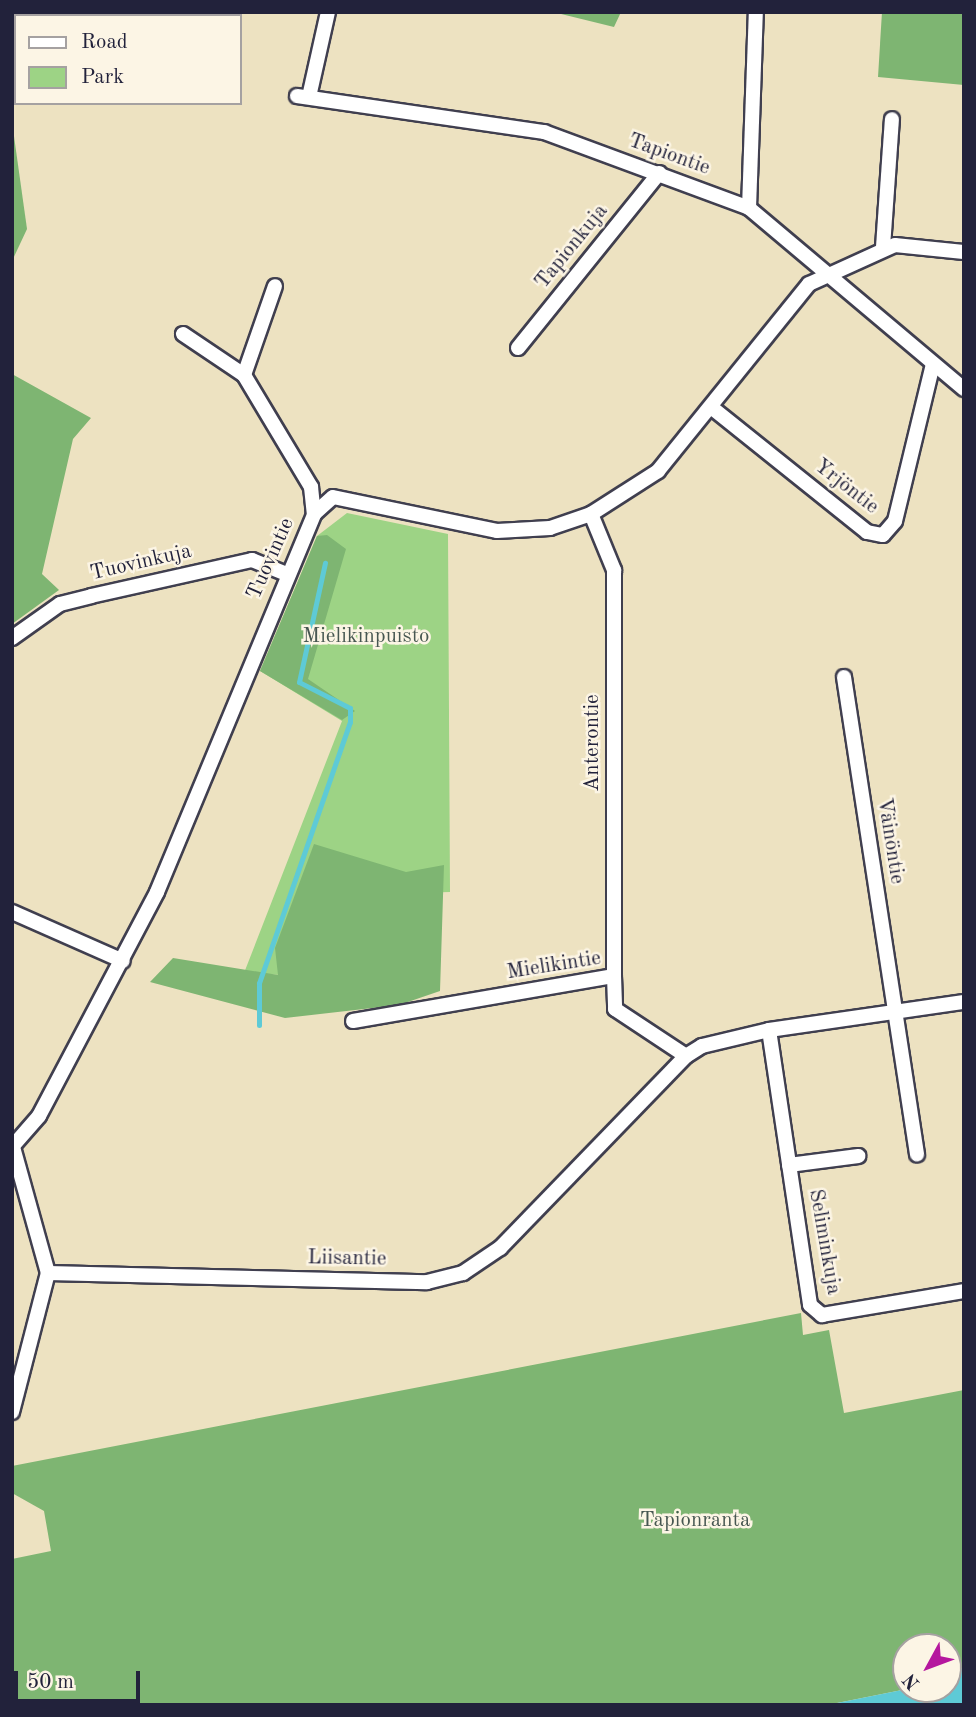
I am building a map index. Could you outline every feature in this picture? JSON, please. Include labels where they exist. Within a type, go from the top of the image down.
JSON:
[{"type":"street","name":"Tapiontie","points":[[328,12],[303,96],[544,132],[749,208],[825,277],[964,389]]},
{"type":"street","points":[[749,208],[756,12]]},
{"type":"street","points":[[892,119],[883,247],[964,252]]},
{"type":"street","name":"Tapionkuja","points":[[518,348],[659,173]]},
{"type":"street","name":"Tuovintie","points":[[13,1147],[39,1116],[122,961],[314,514],[333,497],[497,531],[550,528],[591,514],[658,471],[809,284],[883,247]]},
{"type":"street","points":[[244,375],[275,286]]},
{"type":"street","points":[[183,334],[244,375],[312,487],[314,514]]},
{"type":"street","name":"Yrjöntie","points":[[711,407],[867,532],[883,535],[895,521],[933,364]]},
{"type":"street","name":"Anterontie","points":[[591,514],[614,570],[614,976]]},
{"type":"street","name":"Tuovinkuja","points":[[12,638],[60,604],[91,596],[252,560],[287,574]]},
{"type":"street","name":"Väinöntie","points":[[844,677],[917,1154]]},
{"type":"street","points":[[12,912],[122,961]]},
{"type":"street","name":"Mielikintie","points":[[353,1021],[614,976],[615,1009],[687,1056]]},
{"type":"street","points":[[687,1056],[702,1045],[769,1030],[964,1002]]},
{"type":"street","name":"Seliminkuja","points":[[769,1030],[810,1305],[822,1315],[964,1291]]},
{"type":"street","name":"Liisantie","points":[[48,1273],[427,1282],[463,1273],[500,1248],[687,1056]]},
{"type":"street","points":[[12,1412],[48,1273],[13,1147]]},
{"type":"street","points":[[789,1165],[858,1156]]},
{"type":"green space","points":[[12,12],[22,14],[14,14],[12,71]]},
{"type":"green space","points":[[50,12],[181,12],[116,14]]},
{"type":"green space","points":[[553,12],[621,12],[614,27]]},
{"type":"green space","points":[[882,12],[964,12],[964,85],[878,77]]},
{"type":"green space","points":[[12,122],[27,229],[12,261]]},
{"type":"green space","points":[[12,374],[91,418],[73,439],[42,574],[59,590],[12,624]]},
{"type":"green space","name":"Mielikinpuisto","points":[[347,513],[448,534],[450,892],[309,896],[297,976],[244,973],[342,721],[260,671],[317,536]]},
{"type":"green space","points":[[327,535],[346,549],[308,679],[355,711],[342,720],[260,671],[317,536]]},
{"type":"green space","points":[[314,844],[406,872],[444,865],[440,991],[399,1005],[285,1018],[150,982],[173,958],[278,975],[275,948]]},
{"type":"green space","name":"Tapionranta","points":[[801,1313],[803,1335],[829,1330],[844,1413],[964,1390],[964,1668],[962,1633],[892,1633],[892,1692],[827,1705],[12,1705],[12,1559],[51,1551],[44,1511],[12,1493],[12,1466]]},
{"type":"water","points":[[962,1668],[964,1705],[827,1705],[892,1692],[892,1703],[962,1703]]},
{"type":"waterway","points":[[259,1025],[259,983],[350,722],[350,708],[299,682],[325,563]]}]
